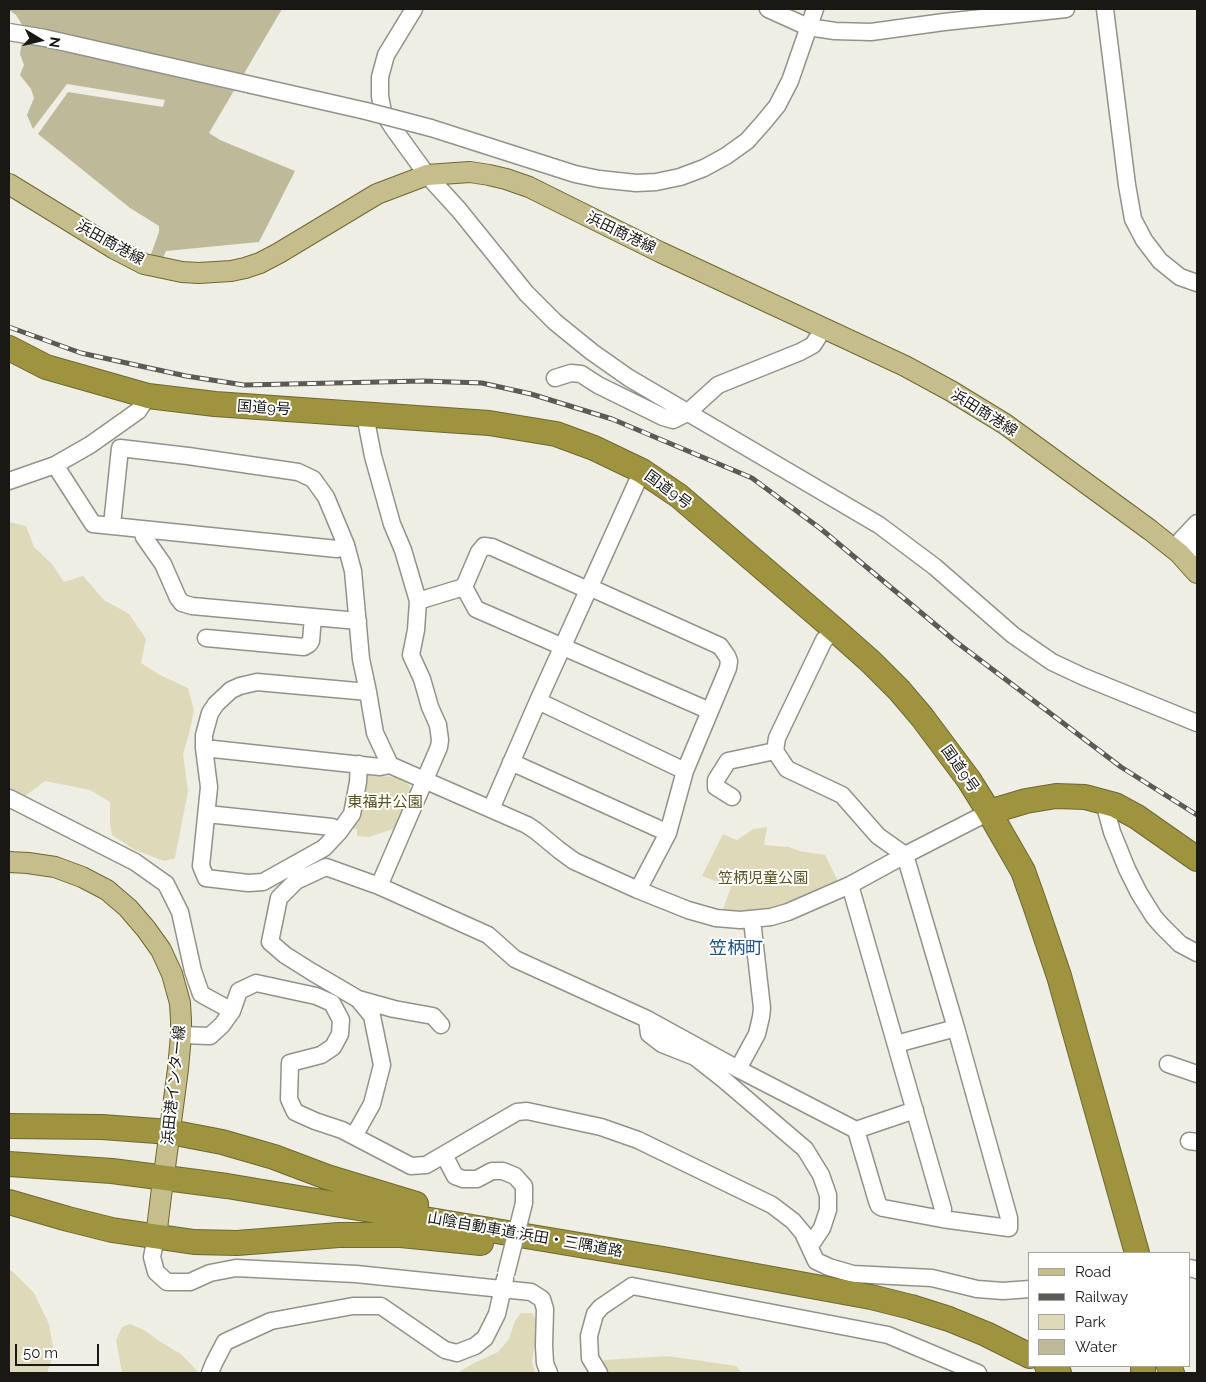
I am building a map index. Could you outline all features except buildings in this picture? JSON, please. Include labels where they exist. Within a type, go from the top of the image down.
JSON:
[{"type":"highway","name":"国道9号","points":[[9,348],[46,367],[148,396],[215,404],[489,424],[556,434],[594,448],[642,470],[680,496],[835,630],[899,690],[922,717],[969,780],[989,812],[1022,870],[1059,976],[1136,1250]]},
{"type":"highway","points":[[989,812],[1026,801],[1056,796],[1085,797],[1115,805],[1137,817],[1197,859]]},
{"type":"highway","points":[[9,1126],[102,1127],[170,1132],[231,1144],[405,1201],[476,1216],[523,1235]]},
{"type":"highway","name":"山陰自動車道;浜田・三隅道路","points":[[9,1164],[112,1171],[226,1186],[669,1260],[871,1297],[911,1307],[986,1334],[1028,1355]]},
{"type":"highway","points":[[9,1202],[103,1228],[194,1242],[237,1243],[339,1235],[401,1235],[669,1260]]},
{"type":"main road","name":"浜田商港線","points":[[9,184],[115,250],[144,264],[182,272],[199,273],[231,271],[260,263],[377,194],[427,175],[470,172],[489,174],[529,187],[660,252],[905,366],[951,391],[1005,424],[1150,530],[1179,553],[1197,573]]},
{"type":"main road","name":"浜田港インター線","points":[[9,862],[55,868],[82,876],[107,890],[128,908],[161,950],[172,974],[180,1004],[181,1035],[165,1167]]},
{"type":"main road","points":[[156,1237],[162,1188]]},
{"type":"street","points":[[414,9],[386,55],[380,77],[380,96],[383,112],[427,175],[459,210],[526,293],[556,322],[592,352],[629,378],[879,525],[935,567],[1014,635],[1052,662],[1084,677],[1197,722]]},
{"type":"street","points":[[768,9],[808,27],[835,31],[871,32],[1066,9]]},
{"type":"street","points":[[9,32],[46,38],[347,107],[431,128],[575,174],[636,183],[656,182],[680,177],[704,168],[748,141],[777,106],[790,81],[816,9]]},
{"type":"street","points":[[1105,9],[1133,219],[1144,240],[1160,261],[1180,277],[1197,283]]},
{"type":"street","points":[[555,378],[570,373],[581,374],[598,385],[663,417],[673,420],[687,412],[718,385],[813,345],[824,328]]},
{"type":"street","points":[[9,481],[55,465],[90,445],[138,411],[148,396]]},
{"type":"street","points":[[365,415],[373,456],[392,524],[403,550],[418,602],[416,630],[411,655],[422,679],[430,707],[438,725],[440,740],[439,747],[379,886]]},
{"type":"street","points":[[112,525],[120,448],[298,472],[313,479],[326,496],[346,545],[353,570],[361,658],[375,733],[390,764],[536,831],[574,861],[688,910],[728,920],[752,920],[788,912],[850,885],[989,812]]},
{"type":"street","points":[[55,465],[93,524],[337,549],[346,545]]},
{"type":"street","points":[[491,809],[642,470]]},
{"type":"street","points":[[1197,523],[1181,540],[1179,553],[1193,549],[1197,544]]},
{"type":"street","points":[[142,529],[144,537],[163,564],[182,603],[192,606],[358,621]]},
{"type":"street","points":[[418,602],[464,587],[479,552],[484,546],[488,546],[720,646],[728,656],[728,668],[685,771],[668,833],[638,890]]},
{"type":"street","points":[[464,587],[476,609],[710,710]]},
{"type":"street","points":[[206,638],[304,647],[311,642],[314,617]]},
{"type":"street","points":[[835,630],[824,640],[777,738],[775,751],[787,769],[842,795],[878,836],[905,855],[1010,1218],[1009,1228],[942,1219],[879,1206],[856,1130]]},
{"type":"street","points":[[359,764],[358,782],[352,814],[324,848],[262,882],[248,883],[206,878],[201,866],[209,787],[204,735],[210,713],[216,704],[240,686],[257,682],[368,692]]},
{"type":"street","points":[[538,701],[685,771]]},
{"type":"street","points":[[204,748],[380,767],[390,764]]},
{"type":"street","points":[[732,797],[716,787],[716,780],[728,761],[775,751]]},
{"type":"street","points":[[511,762],[668,833]]},
{"type":"street","points":[[9,798],[135,862],[166,884],[180,912],[193,971],[201,994],[232,1011]]},
{"type":"street","points":[[1106,810],[1112,832],[1127,869],[1154,917],[1180,944],[1197,953]]},
{"type":"street","points":[[207,814],[332,827],[339,832]]},
{"type":"street","points":[[441,1025],[433,1016],[394,1009],[358,999],[285,955],[270,942],[279,898],[296,881],[326,867],[379,886],[488,935],[515,959],[647,1018],[738,1069],[856,1130],[915,1110]]},
{"type":"street","points":[[850,885],[943,1209],[942,1219]]},
{"type":"street","points":[[738,1069],[757,1034],[762,1008],[752,920]]},
{"type":"street","points":[[181,1035],[210,1036],[222,1025],[232,1011],[239,992],[256,983],[316,996],[332,1003],[341,1020],[340,1034],[333,1047],[321,1054],[290,1063],[289,1099],[295,1112],[342,1130],[411,1166],[426,1165],[517,1112],[527,1111],[601,1127],[638,1140],[772,1205],[803,1233],[816,1261],[829,1267],[853,1274],[932,1278],[977,1288],[1003,1291],[1028,1289]]},
{"type":"street","points":[[354,1136],[372,1104],[382,1065],[372,1016],[358,999]]},
{"type":"street","points":[[647,1018],[649,1034],[662,1044],[695,1056],[805,1149],[821,1175],[828,1196],[828,1210],[822,1228],[810,1246]]},
{"type":"street","points":[[896,1044],[956,1028]]},
{"type":"street","points":[[1168,1064],[1197,1074]]},
{"type":"street","points":[[210,1373],[225,1342],[271,1321],[353,1306],[381,1306],[445,1350],[457,1353],[474,1346],[486,1338],[497,1314],[505,1282],[524,1203],[524,1186],[515,1176],[503,1171],[492,1171],[477,1179],[463,1180],[455,1176],[444,1156]]},
{"type":"street","points":[[156,1237],[152,1256],[156,1272],[167,1282],[190,1282],[210,1273],[236,1268],[505,1282],[531,1292],[542,1299],[545,1309],[545,1363],[549,1373]]},
{"type":"street","points":[[599,1373],[590,1358],[589,1336],[594,1314],[632,1286],[888,1335],[978,1373]]},
{"type":"green space","points":[[9,522],[26,526],[34,547],[52,564],[64,582],[83,576],[104,600],[129,614],[146,639],[141,663],[160,675],[188,688],[194,710],[183,754],[188,791],[175,858],[164,861],[135,850],[112,835],[110,802],[90,790],[45,781],[20,800],[9,795]]},
{"type":"green space","name":"東福井公園","points":[[366,775],[396,777],[404,780],[410,786],[412,794],[399,827],[369,837],[357,836],[357,829],[350,828]]},
{"type":"green space","name":"笠柄児童公園","points":[[767,827],[764,845],[789,847],[800,851],[825,855],[838,881],[805,899],[763,913],[722,912],[731,887],[702,876],[723,834],[737,840],[753,829]]},
{"type":"green space","points":[[9,1269],[34,1293],[49,1324],[54,1353],[47,1373],[9,1373]]},
{"type":"green space","points":[[521,1313],[532,1313],[536,1319],[536,1340],[532,1361],[535,1373],[457,1373],[498,1352],[509,1339],[515,1321]]},
{"type":"green space","points":[[130,1324],[146,1331],[181,1354],[199,1373],[122,1373],[116,1340],[122,1327]]},
{"type":"green space","points":[[668,1356],[736,1366],[742,1373],[603,1373],[600,1369],[604,1360]]},
{"type":"water","points":[[9,9],[282,9],[209,133],[220,140],[295,171],[259,242],[166,251],[161,262],[150,257],[159,232],[159,226],[130,208],[38,134],[68,92],[163,107],[165,100],[67,84],[33,129],[27,115],[34,98],[31,89],[20,75],[24,65],[20,54],[24,28],[16,15]]},
{"type":"railway","points":[[9,327],[81,353],[186,376],[244,385],[423,381],[482,383],[531,394],[612,419],[752,478],[821,529],[955,641],[1121,767],[1197,815]]},
{"type":"district","name":"笠柄町","points":[[736,949]]}]
